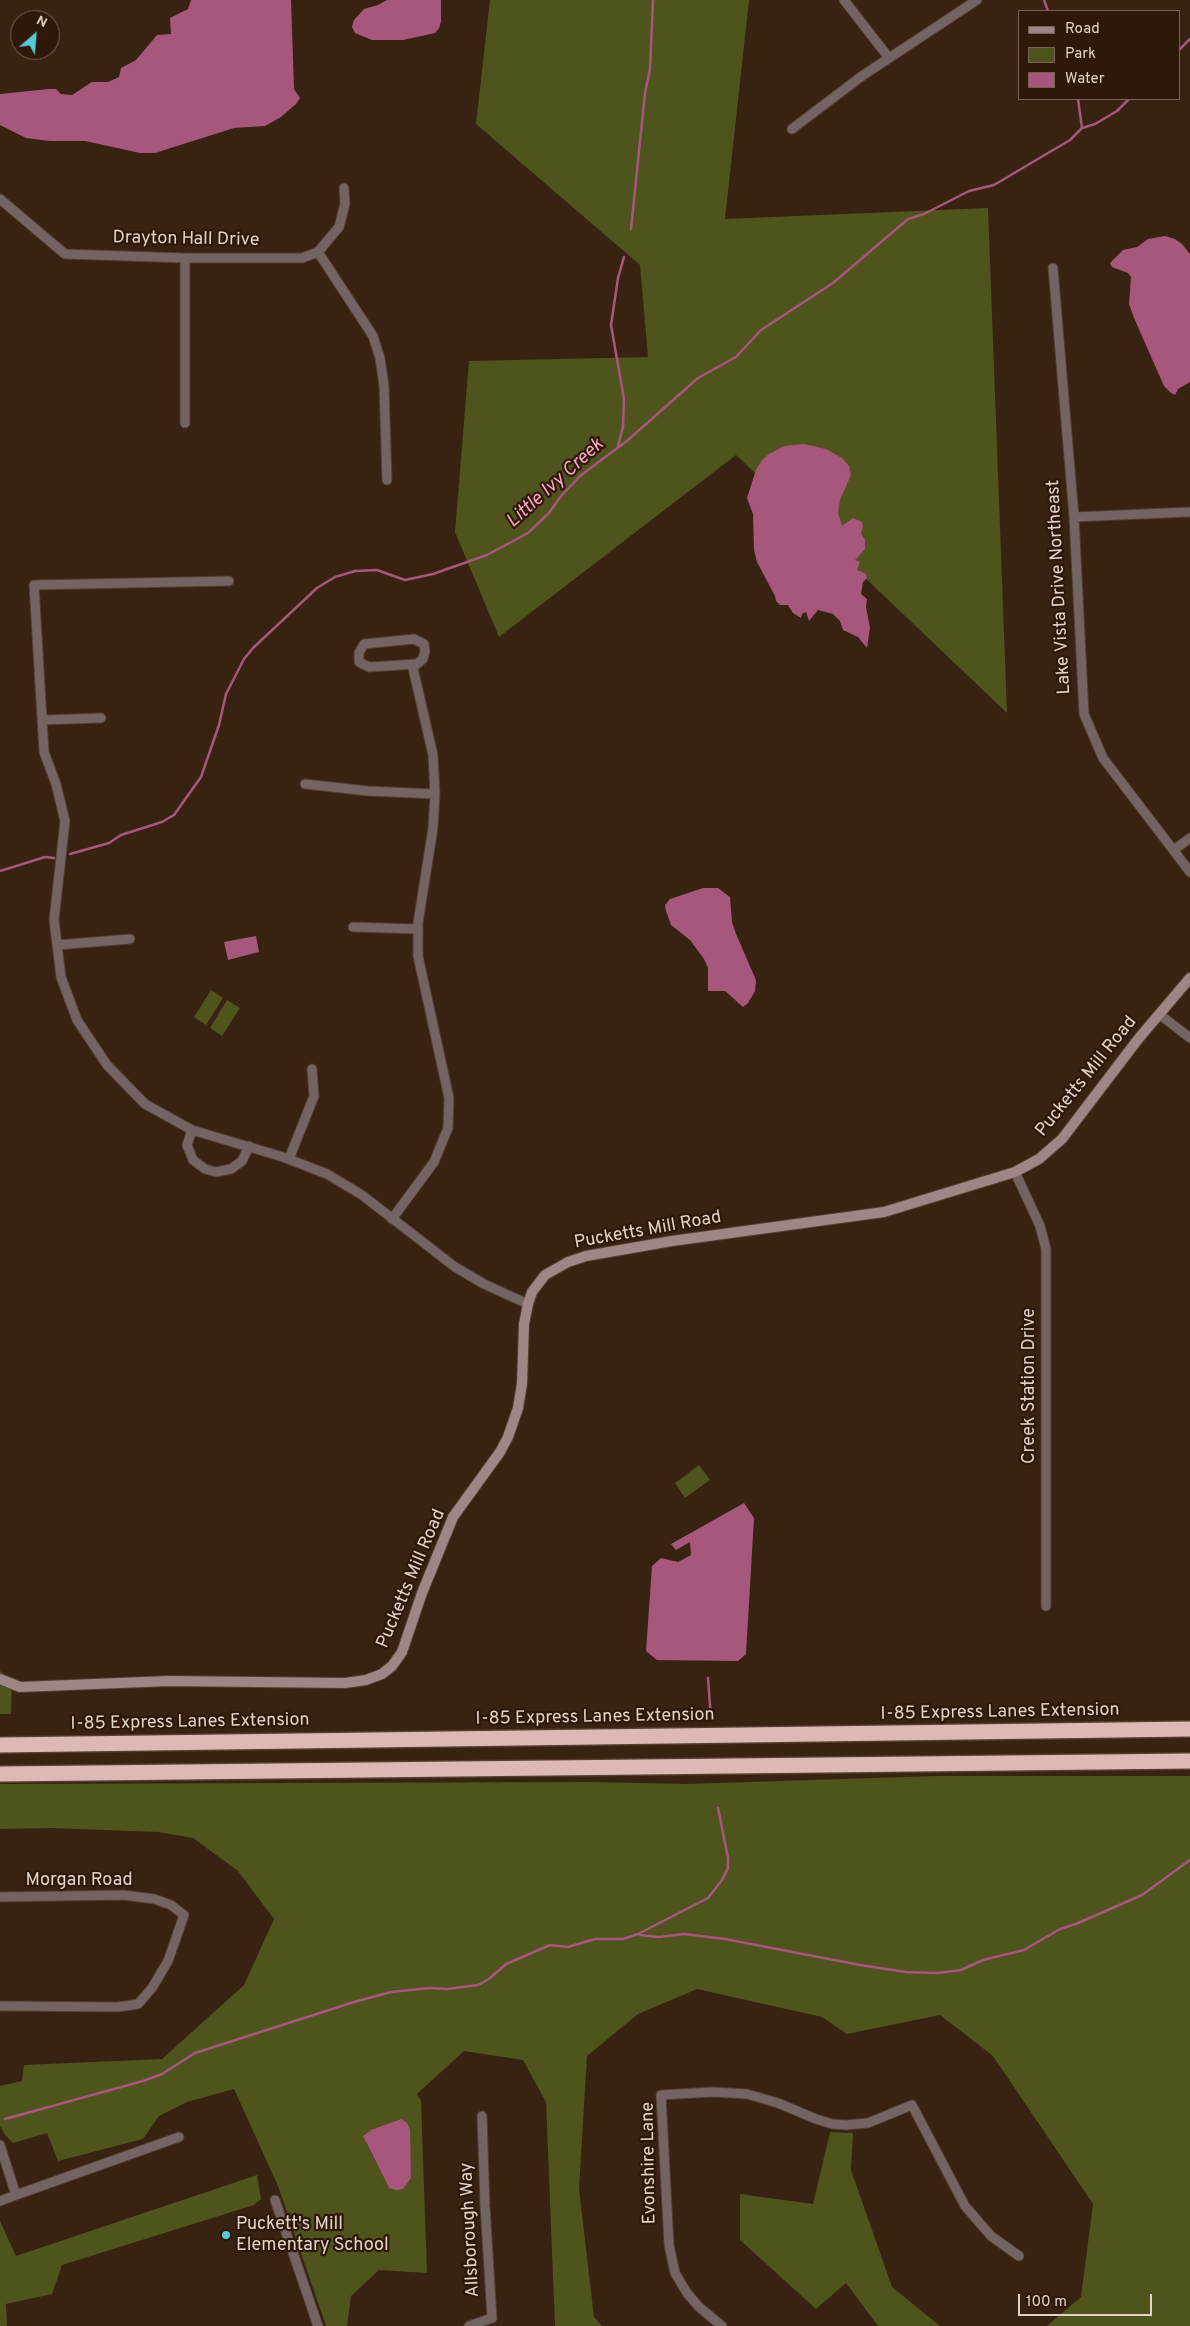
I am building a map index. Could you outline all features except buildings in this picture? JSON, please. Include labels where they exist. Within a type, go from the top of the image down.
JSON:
[{"type":"highway","name":"I-85 Express Lanes Extension","points":[[0,1745],[1190,1729]]},
{"type":"highway","points":[[0,1774],[1190,1761]]},
{"type":"street","points":[[844,0],[889,58]]},
{"type":"street","points":[[792,129],[889,58],[978,0]]},
{"type":"street","points":[[344,188],[345,204],[339,226],[318,252],[373,336],[380,358],[384,386],[387,480]]},
{"type":"street","name":"Drayton Hall Drive","points":[[0,199],[65,254],[185,258],[302,258],[318,252]]},
{"type":"street","points":[[185,258],[185,423]]},
{"type":"street","name":"Lake Vista Drive Northeast","points":[[1053,268],[1074,517],[1084,714],[1103,758],[1190,872]]},
{"type":"street","points":[[1074,517],[1190,512]]},
{"type":"street","points":[[229,581],[34,585],[44,752],[56,784],[65,821],[54,920],[61,977],[77,1020],[107,1065],[144,1104],[192,1130],[290,1159],[327,1174],[362,1195],[455,1267],[484,1284],[528,1304]]},
{"type":"street","points":[[414,638],[424,644],[425,651],[423,659],[417,664],[412,664],[368,667],[360,662],[359,653],[364,644],[414,638]]},
{"type":"street","points":[[392,1218],[434,1162],[448,1128],[449,1098],[418,956],[418,929],[435,794],[433,755],[412,664]]},
{"type":"street","points":[[42,720],[102,718]]},
{"type":"street","points":[[305,784],[368,791],[435,794]]},
{"type":"street","points":[[1174,850],[1190,838]]},
{"type":"street","points":[[352,927],[418,929]]},
{"type":"street","points":[[57,945],[130,939]]},
{"type":"street","name":"Pucketts Mill Road","points":[[0,1679],[20,1687],[169,1682],[345,1683],[366,1680],[382,1674],[392,1666],[402,1652],[434,1561],[453,1517],[500,1452],[508,1437],[518,1408],[522,1384],[524,1324],[528,1304],[532,1292],[544,1276],[568,1262],[586,1256],[672,1241],[884,1212],[1015,1172],[1038,1159],[1062,1139],[1159,1014],[1190,978]]},
{"type":"street","points":[[1159,1014],[1190,1038]]},
{"type":"street","points":[[290,1159],[314,1096],[312,1069]]},
{"type":"street","points":[[192,1130],[187,1145],[193,1160],[205,1169],[216,1172],[231,1169],[242,1160],[249,1146]]},
{"type":"street","name":"Creek Station Drive","points":[[1015,1172],[1040,1226],[1046,1249],[1046,1606]]},
{"type":"street","name":"Morgan Road","points":[[0,1897],[124,1895],[154,1899],[171,1905],[184,1915],[168,1960],[152,1988],[138,2004],[118,2007],[0,2006]]},
{"type":"street","name":"Evonshire Lane","points":[[722,2326],[693,2300],[675,2273],[669,2245],[661,2095],[713,2092],[747,2094],[778,2103],[816,2119],[832,2124],[846,2125],[868,2123],[912,2105],[965,2206],[991,2236],[1018,2256]]},
{"type":"street","name":"Allsborough Way","points":[[469,2326],[492,2318],[484,2206],[482,2116]]},
{"type":"street","points":[[0,2201],[179,2137]]},
{"type":"street","points":[[0,2145],[16,2195]]},
{"type":"street","points":[[275,2200],[318,2326]]},
{"type":"green space","points":[[490,0],[749,0],[725,219],[988,208],[1007,713],[736,455],[499,637],[455,532],[469,361],[648,357],[640,265],[476,124]]},
{"type":"green space","points":[[211,990],[223,998],[206,1025],[194,1017]]},
{"type":"green space","points":[[227,1000],[240,1008],[222,1036],[210,1028]]},
{"type":"green space","points":[[699,1465],[710,1480],[685,1498],[675,1483]]},
{"type":"green space","points":[[0,1671],[12,1680],[11,1714],[0,1714]]},
{"type":"green space","points":[[936,1776],[1190,1776],[1190,2326],[1047,2326],[1081,2297],[1093,2204],[993,2056],[940,2015],[847,2034],[822,2017],[697,1989],[638,2014],[587,2056],[579,2189],[594,2317],[602,2326],[555,2326],[546,2102],[523,2060],[464,2051],[417,2094],[421,2101],[427,2273],[379,2270],[351,2296],[347,2326],[326,2326],[278,2186],[234,2089],[187,2102],[159,2116],[143,2139],[58,2161],[47,2133],[13,2143],[0,2126],[0,2086],[22,2081],[24,2065],[162,2059],[244,1985],[274,1919],[238,1871],[193,1838],[158,1832],[51,1828],[0,1829],[0,1784],[590,1782],[687,1784]],"holes":[[[401,2119],[389,2188],[366,2143],[373,2129]]]},
{"type":"green space","points":[[830,2132],[853,2133],[851,2170],[892,2287],[940,2326],[878,2326],[846,2283],[816,2309],[740,2240],[740,2194],[813,2204]]},
{"type":"green space","points":[[257,2175],[261,2199],[254,2205],[62,2265],[52,2294],[6,2304],[7,2326],[0,2326],[0,2221],[16,2256]]},
{"type":"water","points":[[191,0],[291,0],[294,89],[300,98],[296,104],[281,117],[265,126],[234,128],[155,153],[140,153],[85,141],[50,141],[26,138],[0,125],[0,94],[56,89],[61,94],[72,95],[92,82],[108,82],[119,77],[121,68],[136,60],[157,35],[171,34],[170,18],[188,9]]},
{"type":"water","points":[[387,0],[441,0],[441,22],[439,28],[435,33],[403,40],[372,40],[355,33],[352,27],[354,20],[364,9]]},
{"type":"water","points":[[1165,236],[1175,239],[1182,244],[1190,254],[1190,382],[1178,389],[1175,395],[1164,386],[1134,318],[1129,304],[1131,277],[1128,273],[1112,267],[1110,263],[1123,250],[1137,247],[1148,239]]},
{"type":"water","points":[[804,444],[826,449],[842,458],[849,466],[851,475],[840,500],[838,513],[842,526],[853,518],[862,522],[861,533],[865,540],[865,549],[855,560],[860,562],[857,570],[866,574],[867,578],[863,582],[861,594],[867,599],[866,607],[870,628],[867,648],[858,637],[843,630],[840,621],[833,614],[818,610],[809,621],[806,612],[802,614],[801,618],[793,613],[788,605],[780,605],[776,601],[757,562],[754,550],[753,514],[747,498],[756,470],[762,460],[769,454],[784,446]]},
{"type":"water","points":[[703,888],[718,888],[730,897],[732,922],[756,980],[755,991],[748,1003],[743,1007],[725,991],[708,991],[708,968],[704,959],[690,940],[671,925],[666,911],[665,905],[670,899]]},
{"type":"water","points":[[256,936],[259,952],[228,960],[224,942]]},
{"type":"water","points":[[744,1503],[754,1518],[746,1654],[738,1661],[657,1660],[646,1651],[652,1566],[661,1558],[678,1562],[691,1555],[690,1542],[676,1550],[671,1544]]},
{"type":"water","points":[[401,2119],[407,2123],[410,2130],[411,2178],[403,2189],[396,2190],[389,2188],[363,2136],[373,2129]]},
{"type":"waterway","points":[[631,229],[645,93],[650,69],[653,0]]},
{"type":"waterway","points":[[1044,0],[1048,10]]},
{"type":"waterway","name":"Little Ivy Creek","points":[[1180,49],[1190,39]]},
{"type":"waterway","points":[[1078,100],[1082,128]]},
{"type":"waterway","name":"Little Ivy Creek","points":[[70,854],[109,843],[121,835],[162,822],[174,815],[201,777],[219,725],[226,694],[244,659],[253,648],[317,588],[335,577],[355,571],[377,570],[405,580],[433,574],[487,555],[528,533],[549,513],[561,496],[580,476],[628,440],[698,378],[736,357],[761,330],[833,283],[908,219],[924,214],[969,191],[994,185],[1070,140],[1082,128],[1095,124],[1117,111],[1128,100]]},
{"type":"waterway","points":[[618,446],[623,427],[624,399],[611,325],[618,278],[624,257]]},
{"type":"waterway","name":"Little Ivy Creek","points":[[0,871],[45,857],[54,858]]},
{"type":"waterway","points":[[708,1678],[711,1719]]},
{"type":"waterway","points":[[5,2119],[143,2081],[162,2074],[195,2053],[354,2002],[391,1992],[430,1988],[447,1989],[478,1985],[489,1979],[506,1964],[550,1945],[568,1947],[595,1939],[623,1939],[638,1934],[708,1898],[722,1880],[728,1868],[728,1858],[718,1808]]},
{"type":"waterway","points":[[640,1935],[659,1937],[684,1934],[725,1939],[906,1972],[938,1973],[961,1970],[983,1960],[1024,1950],[1060,1929],[1076,1924],[1142,1895],[1190,1860]]},
{"type":"place","name":"Puckett's Mill Elementary School","points":[[226,2235]]}]
